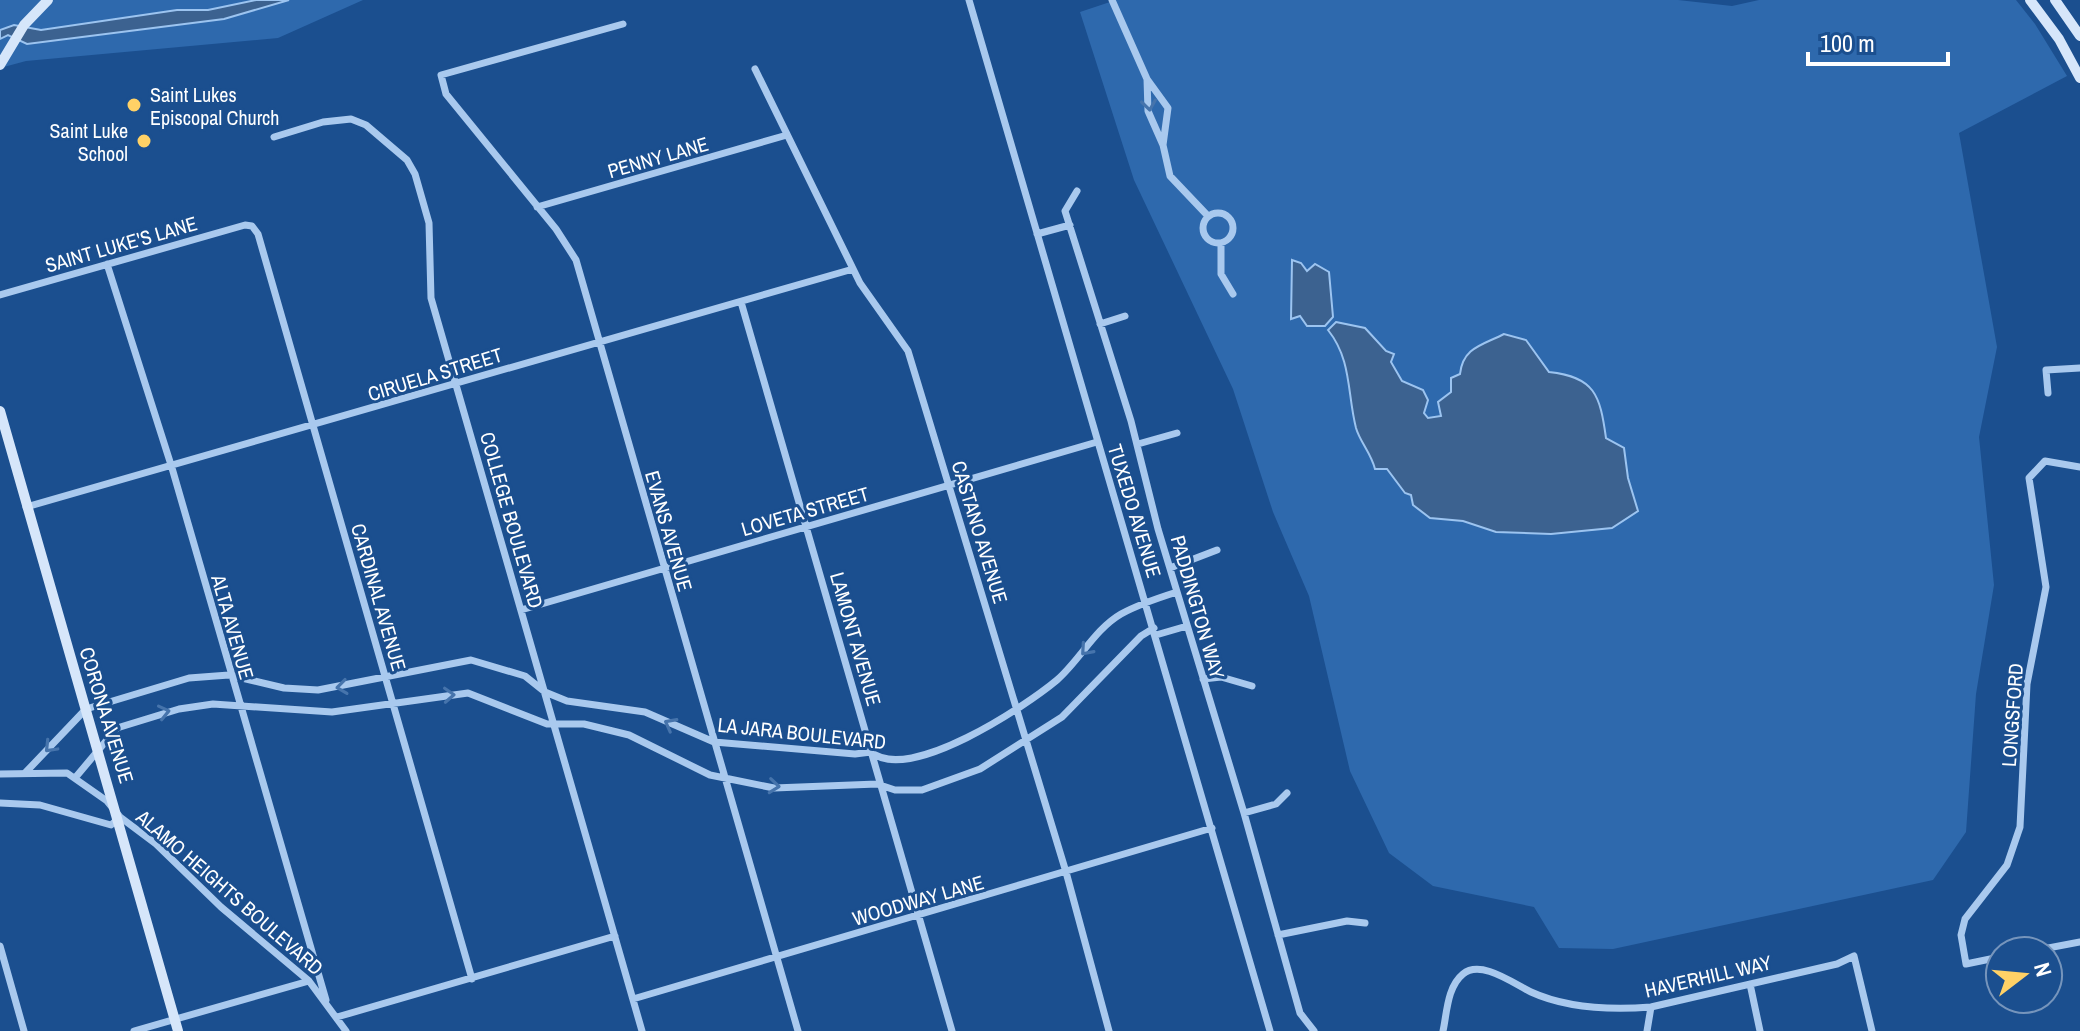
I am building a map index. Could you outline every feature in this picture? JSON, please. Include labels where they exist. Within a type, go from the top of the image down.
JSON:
[{"type":"street","points":[[0,65],[24,25],[48,0]]},
{"type":"street","name":"TUXEDO AVENUE","points":[[969,0],[1270,1031]]},
{"type":"street","points":[[1112,0],[1147,79],[1168,108],[1163,145]]},
{"type":"street","points":[[2030,0],[2059,39],[2080,78]]},
{"type":"street","points":[[2055,0],[2080,36]]},
{"type":"street","name":"EVANS AVENUE","points":[[623,24],[441,75],[446,94],[576,260],[798,1031]]},
{"type":"street","name":"CASTANO AVENUE","points":[[755,69],[853,269],[908,351],[1066,872],[1109,1031]]},
{"type":"street","points":[[1147,79],[1148,111],[1163,145],[1166,163],[1177,186],[1208,216]]},
{"type":"street","name":"COLLEGE BOULEVARD","points":[[274,137],[323,122],[351,119],[366,125],[407,160],[415,174],[429,223],[431,298],[642,1031]]},
{"type":"street","name":"PENNY LANE","points":[[537,207],[787,135]]},
{"type":"street","name":"PADDINGTON WAY","points":[[1077,191],[1065,211],[1138,444],[1170,568],[1300,1013],[1314,1031]]},
{"type":"street","points":[[1222,213],[1233,222],[1231,237],[1221,243],[1212,242],[1205,236],[1203,225],[1208,216],[1222,213]]},
{"type":"street","points":[[1037,234],[1070,225]]},
{"type":"street","name":"SAINT LUKE'S LANE","points":[[0,295],[252,226]]},
{"type":"street","name":"CARDINAL AVENUE","points":[[252,226],[258,234],[472,979]]},
{"type":"street","points":[[1221,243],[1221,274],[1233,294]]},
{"type":"street","name":"ALTA AVENUE","points":[[107,264],[172,468],[229,675],[326,1000]]},
{"type":"street","name":"CIRUELA STREET","points":[[26,507],[172,468],[598,341],[853,269]]},
{"type":"street","name":"LAMONT AVENUE","points":[[741,302],[952,1031]]},
{"type":"street","points":[[1100,324],[1125,316]]},
{"type":"street","points":[[2048,393],[2046,370],[2080,368]]},
{"type":"street","name":"CORONA AVENUE","points":[[0,411],[97,748],[120,817],[178,1031]]},
{"type":"street","points":[[1138,444],[1177,433]]},
{"type":"street","name":"LOVETA STREET","points":[[521,610],[1097,442]]},
{"type":"street","name":"LONGSFORD","points":[[1984,960],[1966,964],[1961,935],[1965,919],[2007,865],[2020,827],[2027,684],[2046,587],[2029,478],[2045,461],[2080,467]]},
{"type":"street","points":[[1170,568],[1217,550]]},
{"type":"street","name":"LA JARA BOULEVARD","points":[[25,773],[86,709],[189,678],[229,675],[284,688],[318,690],[471,660],[525,676],[545,692],[567,701],[645,712],[714,742],[855,754],[871,752],[880,758],[906,759],[963,741],[1054,682],[1119,615],[1177,592]]},
{"type":"street","points":[[75,778],[97,748],[117,728],[144,717],[213,704],[332,712],[393,705],[436,695],[468,693],[525,718],[555,725],[584,724],[629,735],[702,774],[774,788],[881,786],[909,792],[935,787],[980,769],[1024,738],[1062,717],[1141,636],[1187,626]]},
{"type":"street","points":[[1203,679],[1215,676],[1252,686]]},
{"type":"street","name":"ALAMO HEIGHTS BOULEVARD","points":[[0,774],[52,771],[75,778],[107,801],[120,817],[156,844],[221,907],[309,981],[346,1031]]},
{"type":"street","points":[[1244,813],[1276,804],[1287,793]]},
{"type":"street","name":"ALAMO HEIGHTS BOULEVARD","points":[[0,803],[40,805],[111,825],[120,817]]},
{"type":"street","name":"WOODWAY LANE","points":[[633,999],[1212,828]]},
{"type":"street","points":[[1278,935],[1347,921],[1365,923]]},
{"type":"street","points":[[337,1017],[615,936]]},
{"type":"street","points":[[0,946],[24,1031]]},
{"type":"street","name":"HAVERHILL WAY","points":[[1443,1031],[1451,991],[1462,974],[1470,970],[1490,972],[1534,993],[1574,1005],[1651,1007],[1837,964],[1854,956],[1872,1031]]},
{"type":"street","points":[[134,1031],[309,981]]},
{"type":"street","points":[[1750,984],[1760,1031]]},
{"type":"street","points":[[1647,1031],[1651,1007]]},
{"type":"shaded area","points":[[0,0],[363,0],[278,38],[26,61],[0,68]]},
{"type":"shaded area","points":[[256,0],[289,0],[224,19],[27,44],[8,35],[0,39],[0,30],[14,25],[41,30],[177,10],[208,10]]},
{"type":"shaded area","points":[[1116,0],[1678,0],[1732,6],[1759,0],[2016,0],[2035,24],[2067,76],[1959,133],[1997,347],[1979,437],[1994,585],[1976,694],[1966,832],[1933,880],[1613,949],[1559,948],[1534,907],[1433,886],[1389,853],[1350,771],[1309,596],[1273,512],[1233,389],[1134,180],[1080,12]]},
{"type":"shaded area","points":[[1292,260],[1301,263],[1307,271],[1315,264],[1329,272],[1333,317],[1325,326],[1307,326],[1300,316],[1291,319]]},
{"type":"shaded area","points":[[1336,322],[1365,328],[1386,351],[1394,354],[1391,362],[1402,381],[1423,390],[1428,400],[1424,413],[1428,418],[1441,416],[1438,402],[1451,392],[1451,378],[1460,374],[1470,352],[1504,334],[1526,340],[1549,372],[1576,378],[1592,391],[1601,410],[1606,438],[1624,448],[1628,478],[1638,511],[1612,528],[1551,534],[1496,532],[1463,521],[1430,518],[1413,505],[1411,495],[1405,493],[1387,469],[1375,469],[1360,438],[1345,365],[1328,330]]},
{"type":"place","name":"Saint Lukes Episcopal Church","points":[[134,105]]},
{"type":"place","name":"Saint Luke School","points":[[144,141]]}]
